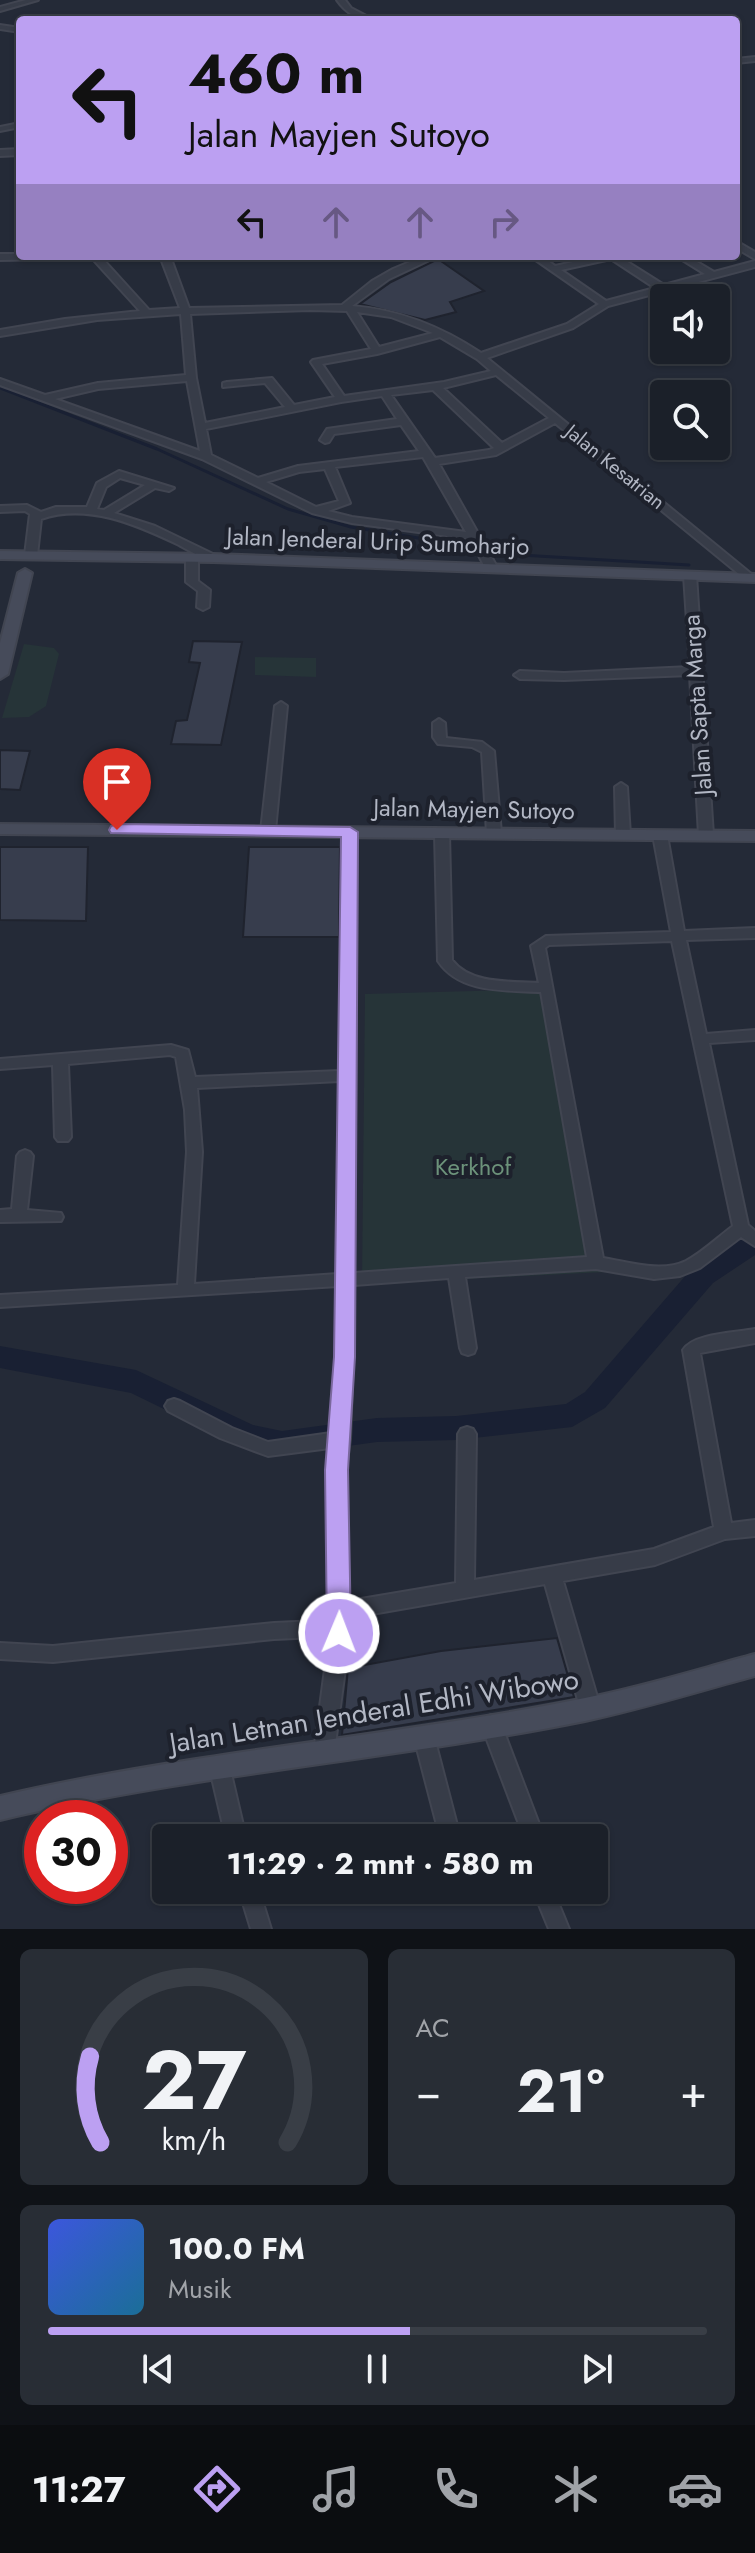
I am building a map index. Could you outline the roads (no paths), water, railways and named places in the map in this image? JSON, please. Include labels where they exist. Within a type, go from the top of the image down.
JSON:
[{"type":"main road","name":"Jalan Jenderal Urip Sumoharjo","points":[[0,556],[489,564],[752,577]]},
{"type":"main road","points":[[0,556],[25,573]]},
{"type":"main road","points":[[0,674],[25,573],[59,556]]},
{"type":"main road","name":"Jalan Mayjen Sutoyo","points":[[0,829],[755,836]]},
{"type":"main road","name":"Jalan Letnan Jenderal Edhi Wibowo","points":[[0,1808],[94,1786],[219,1765],[424,1737],[590,1707],[755,1665]]},
{"type":"street","points":[[0,9],[34,0]]},
{"type":"street","points":[[341,0],[348,10],[361,16]]},
{"type":"street","points":[[99,260],[145,311]]},
{"type":"street","points":[[166,260],[185,310],[191,378],[206,457]]},
{"type":"street","points":[[377,351],[347,308],[363,290],[387,275],[423,260]]},
{"type":"street","points":[[542,260],[605,304]]},
{"type":"street","points":[[557,268],[594,260]]},
{"type":"street","points":[[619,260],[655,284]]},
{"type":"street","points":[[688,260],[714,276]]},
{"type":"street","points":[[683,284],[755,264]]},
{"type":"street","points":[[480,357],[570,326],[605,304],[650,292]]},
{"type":"street","name":"Jalan Kesatrian","points":[[0,332],[77,317],[145,311],[347,308],[392,315],[444,333],[480,357],[752,577]]},
{"type":"street","points":[[341,399],[316,362],[377,351],[444,333]]},
{"type":"street","points":[[202,427],[498,372]]},
{"type":"street","points":[[43,399],[98,386],[191,378]]},
{"type":"street","points":[[227,385],[268,380],[292,409]]},
{"type":"street","points":[[0,382],[206,457],[316,511],[475,542]]},
{"type":"street","points":[[435,386],[502,449]]},
{"type":"street","points":[[384,392],[429,458],[489,564]]},
{"type":"street","points":[[257,482],[298,469],[329,465],[477,457],[502,449],[555,419]]},
{"type":"street","points":[[325,440],[331,431],[405,421]]},
{"type":"street","points":[[316,511],[323,506],[345,503],[329,465]]},
{"type":"street","points":[[91,510],[101,485],[119,474],[169,488]]},
{"type":"street","points":[[106,513],[154,484]]},
{"type":"street","points":[[0,509],[27,508],[36,512],[31,555]]},
{"type":"street","points":[[36,517],[52,511],[91,510],[106,513],[213,558]]},
{"type":"street","points":[[192,557],[192,582],[204,590],[203,607]]},
{"type":"street","name":"Jalan Sapta Marga","points":[[690,575],[706,835]]},
{"type":"street","points":[[520,675],[574,678],[647,669],[694,671]]},
{"type":"street","points":[[268,831],[281,706]]},
{"type":"street","points":[[439,723],[442,741],[469,741],[488,751],[494,833]]},
{"type":"street","points":[[621,787],[623,835]]},
{"type":"street","points":[[324,1752],[340,1611],[337,1470],[343,1412],[350,832]]},
{"type":"street","points":[[442,833],[445,961],[448,967],[464,980],[547,988]]},
{"type":"street","points":[[0,1301],[596,1263],[654,1273],[680,1270],[749,1235],[701,1039],[660,835]]},
{"type":"street","points":[[596,1263],[538,946],[546,941],[755,933]]},
{"type":"street","points":[[701,1039],[755,1035]]},
{"type":"street","points":[[0,1064],[176,1050],[183,1054],[189,1083],[195,1164],[185,1271],[186,1291]]},
{"type":"street","points":[[60,1059],[63,1137]]},
{"type":"street","points":[[189,1083],[346,1076]]},
{"type":"street","points":[[19,1215],[25,1156]]},
{"type":"street","points":[[0,1216],[55,1217]]},
{"type":"street","points":[[456,1271],[468,1348]]},
{"type":"street","points":[[724,1531],[691,1350],[693,1346],[755,1336]]},
{"type":"street","points":[[174,1406],[226,1433],[268,1449],[341,1437]]},
{"type":"street","points":[[465,1591],[467,1434]]},
{"type":"street","points":[[340,1611],[655,1557],[724,1531],[755,1528]]},
{"type":"street","points":[[552,1576],[567,1637],[590,1707]]},
{"type":"street","points":[[0,1651],[53,1654],[274,1631],[318,1629],[339,1633]]},
{"type":"street","points":[[491,1724],[529,1824]]},
{"type":"street","points":[[424,1737],[447,1824]]},
{"type":"street","points":[[219,1765],[233,1824]]},
{"type":"street","points":[[253,1904],[261,1929]]},
{"type":"street","points":[[549,1904],[559,1929]]},
{"type":"waterway","points":[[0,388],[157,449],[288,509],[351,527],[467,546],[469,552],[689,565]]},
{"type":"waterway","points":[[0,1357],[136,1382],[248,1436],[282,1443],[377,1430],[456,1428],[572,1415],[595,1400],[703,1275],[755,1241]]},
{"type":"park label","name":"Kerkhof","points":[[473,1166]]}]
